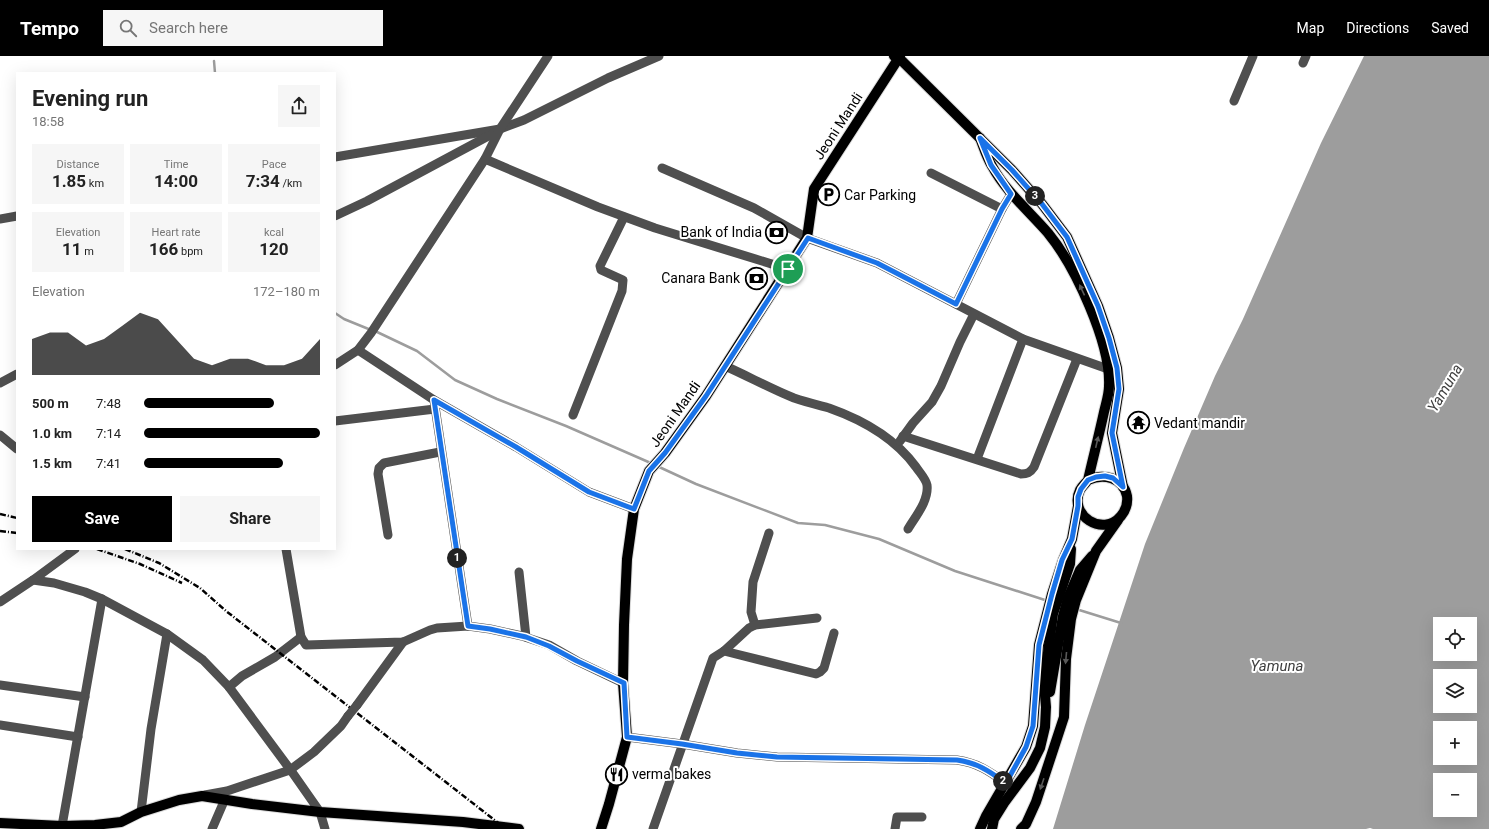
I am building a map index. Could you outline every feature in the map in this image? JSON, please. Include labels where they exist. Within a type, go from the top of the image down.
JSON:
[{"type":"main road","points":[[898,57],[1012,170],[1042,204],[1067,237],[1098,306],[1117,368],[1119,389],[1112,433],[1123,487],[1127,495],[1127,504],[1124,512],[1064,597],[1058,615],[1046,707],[1045,728],[1040,748],[1030,768],[994,819],[992,829]]},
{"type":"main road","name":"Jeoni Mandi","points":[[601,829],[627,737],[624,683],[627,559],[634,509],[649,471],[665,453],[725,366],[808,238],[814,189],[898,57]]},
{"type":"main road","points":[[980,138],[991,165],[1011,194],[1036,219],[1056,244],[1071,267],[1095,321],[1108,369],[1109,394],[1088,480],[1081,489],[1078,497],[1078,506],[1072,539],[1062,560],[1064,597],[1058,615],[1039,645],[1033,726],[1026,747],[980,829]]},
{"type":"main road","points":[[1088,480],[1105,476],[1113,478],[1123,487]]},
{"type":"main road","points":[[1078,506],[1086,519],[1094,524],[1111,524],[1118,520]]},
{"type":"main road","points":[[1021,829],[1026,824],[1036,802],[1064,717],[1066,659],[1058,615]]},
{"type":"main road","points":[[0,823],[62,826],[95,825],[121,822],[141,812],[179,800],[202,796],[320,812],[463,822],[519,829]]},
{"type":"street","points":[[336,364],[358,350],[373,330],[484,159],[500,129],[548,56]]},
{"type":"street","points":[[336,216],[367,201],[500,129],[524,120],[608,78],[660,56]]},
{"type":"street","points":[[1234,101],[1253,56]]},
{"type":"street","points":[[336,158],[500,129]]},
{"type":"street","points":[[484,159],[624,217],[788,269]]},
{"type":"street","points":[[662,168],[754,208],[808,238],[877,263],[1023,339],[1076,359],[1108,369]]},
{"type":"street","points":[[931,173],[1002,209]]},
{"type":"street","points":[[956,304],[1002,209],[1011,194]]},
{"type":"street","points":[[0,219],[16,216]]},
{"type":"street","points":[[573,415],[622,291],[623,280],[601,270],[600,266],[624,217]]},
{"type":"street","points":[[897,445],[913,423],[932,402],[941,386],[974,314]]},
{"type":"street","points":[[977,459],[1023,339]]},
{"type":"street","points":[[358,350],[434,405],[516,447],[589,492],[634,509]]},
{"type":"street","points":[[903,436],[1021,474],[1027,474],[1031,471],[1076,359]]},
{"type":"street","points":[[725,366],[793,397],[831,409],[870,426],[897,445],[912,462],[927,485],[923,503],[908,529]]},
{"type":"street","points":[[0,383],[16,375]]},
{"type":"street","points":[[336,421],[434,405]]},
{"type":"street","points":[[434,405],[440,452],[468,626]]},
{"type":"street","points":[[0,435],[16,448]]},
{"type":"street","points":[[388,535],[378,474],[379,468],[384,463],[440,452]]},
{"type":"street","points":[[755,625],[751,612],[753,582],[769,533]]},
{"type":"street","points":[[0,602],[74,550]]},
{"type":"street","points":[[286,550],[301,636],[306,645],[403,642],[430,630],[468,626],[526,637],[549,646],[624,683]]},
{"type":"street","points":[[519,572],[526,637]]},
{"type":"street","points":[[33,580],[54,583],[102,599],[167,634],[203,660],[229,687],[290,770],[320,812],[325,829]]},
{"type":"street","points":[[62,826],[102,599]]},
{"type":"street","points":[[653,829],[713,658],[724,651],[749,628],[755,625],[818,618]]},
{"type":"street","points":[[724,651],[816,674],[824,668],[834,633]]},
{"type":"street","points":[[141,812],[151,729],[167,634]]},
{"type":"street","points":[[229,687],[242,676],[275,657],[301,636]]},
{"type":"street","points":[[202,796],[227,791],[290,770],[314,752],[341,726],[403,642]]},
{"type":"street","points":[[0,685],[85,697]]},
{"type":"street","points":[[0,724],[78,737]]},
{"type":"street","points":[[627,737],[737,753],[777,757],[957,760],[970,762],[982,767],[1006,783]]},
{"type":"street","points":[[212,829],[225,799]]},
{"type":"street","points":[[122,829],[131,817]]},
{"type":"street","points":[[895,829],[897,817],[922,817]]},
{"type":"street","points":[[0,823],[4,829]]},
{"type":"water","name":"Yamuna","points":[[1364,56],[1489,56],[1489,829],[1053,829],[1085,725],[1145,544],[1215,376],[1243,319],[1321,143]]},
{"type":"waterway","points":[[214,61],[215,72]]},
{"type":"waterway","points":[[336,314],[344,319],[371,330]]},
{"type":"waterway","points":[[375,331],[417,351],[455,380],[653,464]]},
{"type":"waterway","points":[[657,466],[696,484],[798,523],[825,525],[879,539],[955,571],[1048,601]]},
{"type":"waterway","points":[[1076,609],[1121,623]]},
{"type":"railway","points":[[0,514],[16,518]]},
{"type":"railway","points":[[0,531],[16,533]]},
{"type":"railway","points":[[100,550],[140,564],[182,583]]},
{"type":"railway","points":[[127,550],[159,563],[200,588],[226,611],[506,829]]},
{"type":"place","name":"Car Parking","points":[[829,195]]},
{"type":"place","name":"Bank of India","points":[[777,232]]},
{"type":"place","name":"Canara Bank","points":[[756,278]]},
{"type":"place","name":"Vedant mandir","points":[[1138,423]]},
{"type":"place","name":"verma bakes","points":[[617,774]]},
{"type":"route","points":[[980,138],[1012,170],[1042,204],[1067,237],[1098,306],[1117,368],[1119,389],[1118,403],[1112,433],[1123,487],[1113,478],[1105,476],[1088,480],[1081,489],[1078,497],[1078,506],[1072,539],[1062,560],[1039,645],[1033,726],[1026,747],[1006,783],[982,767],[970,762],[957,760],[777,757],[737,753],[627,737],[624,683],[549,646],[526,637],[468,626],[440,452],[434,400],[516,447],[589,492],[634,509],[649,471],[665,453],[706,396],[788,269],[808,238],[877,263],[956,304],[1002,209],[1011,194],[991,165],[980,138]]}]
